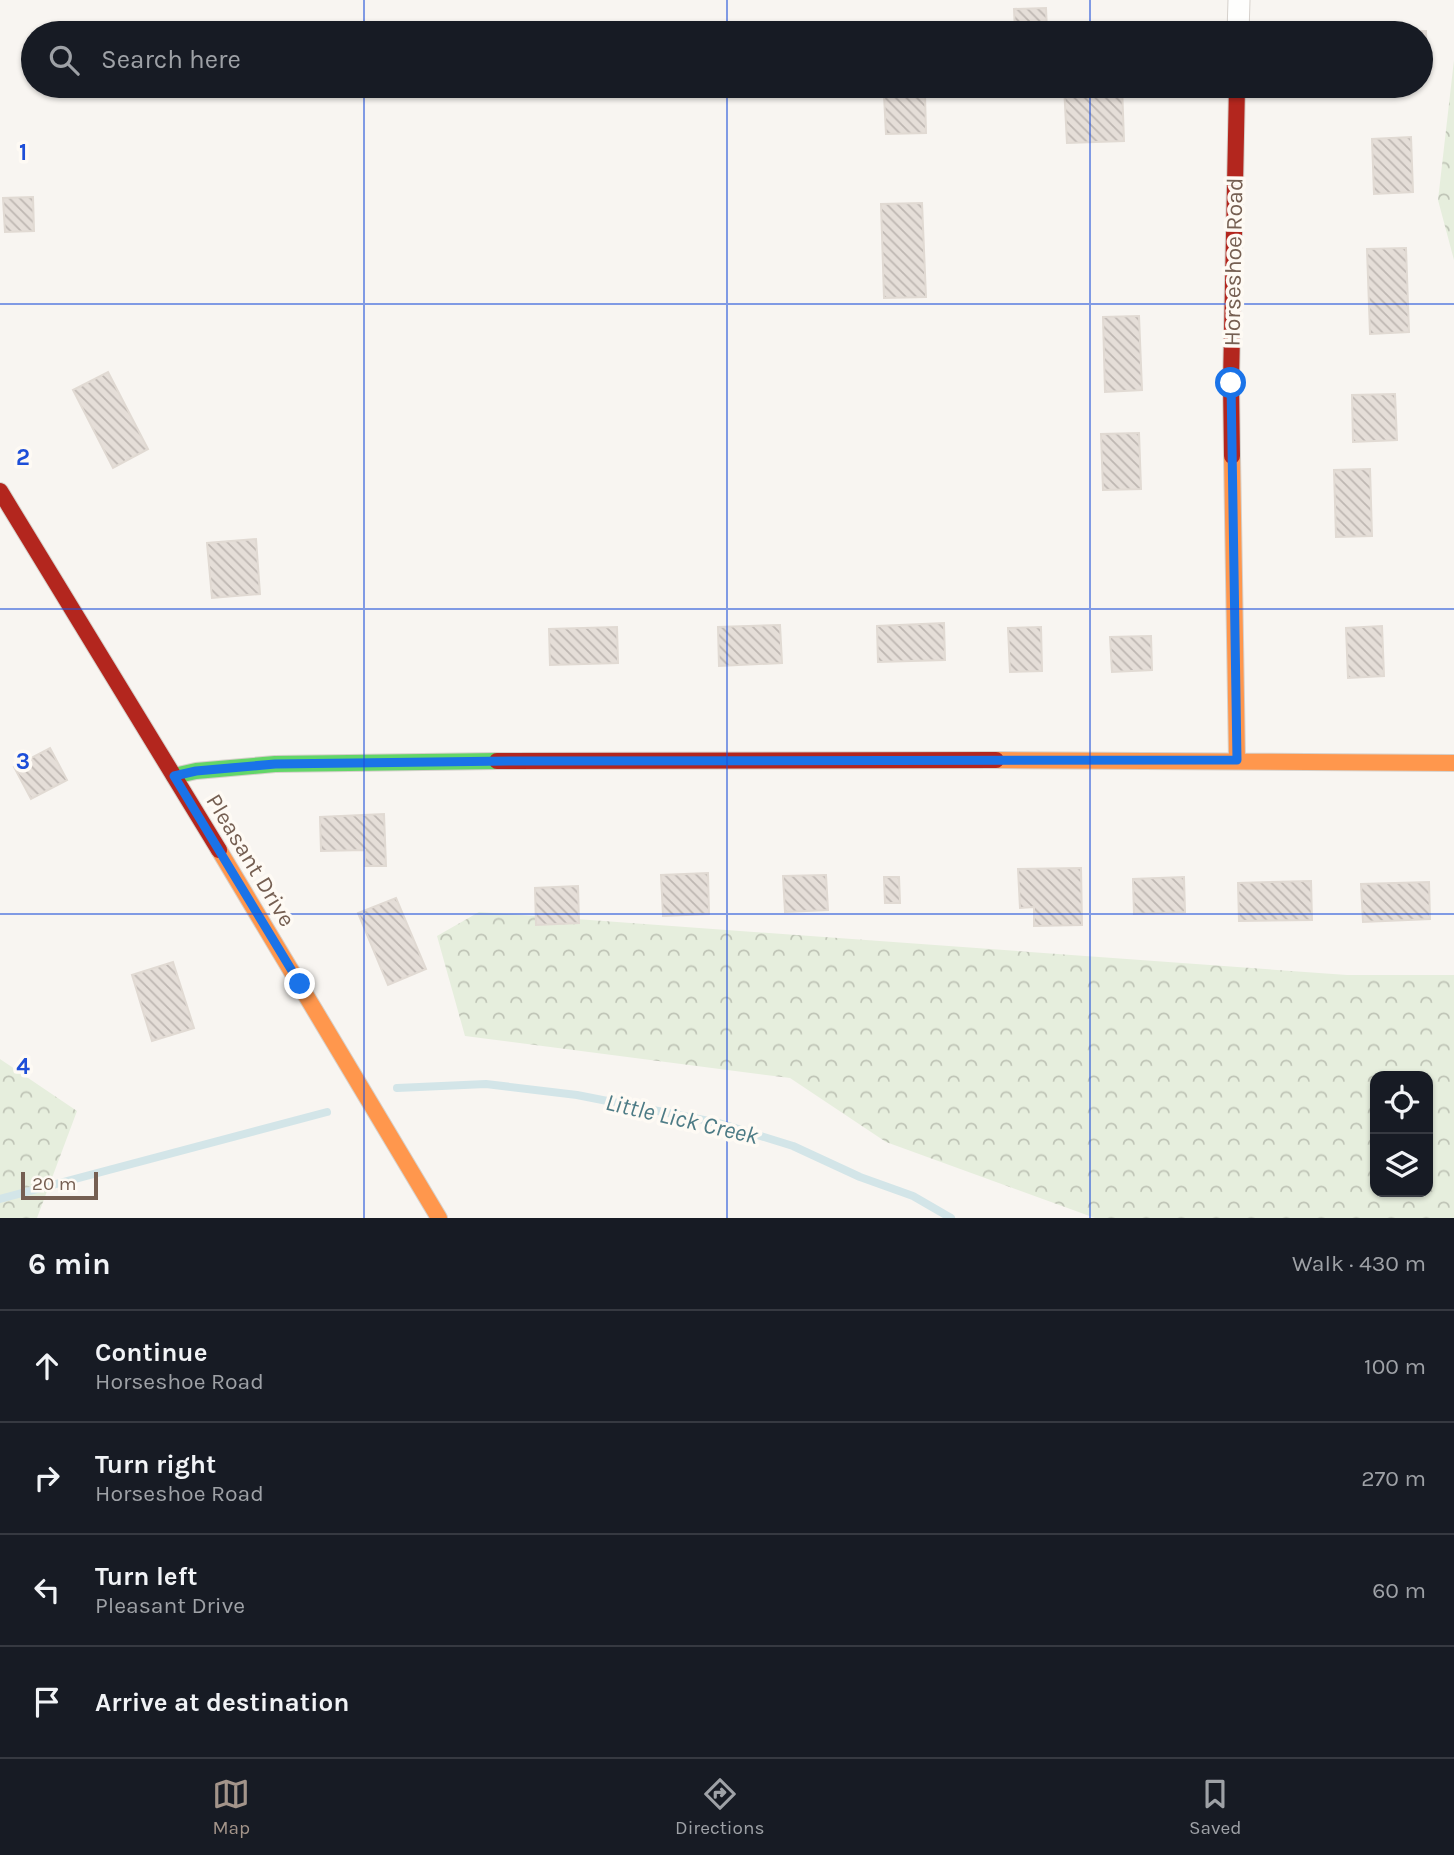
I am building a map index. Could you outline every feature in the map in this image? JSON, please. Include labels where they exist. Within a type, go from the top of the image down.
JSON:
[{"type":"street","points":[[1238,0],[1238,21]]},
{"type":"street","name":"Horseshoe Road","points":[[1237,98],[1231,383],[1237,760]]},
{"type":"street","name":"Pleasant Drive","points":[[0,491],[439,1218]]},
{"type":"street","points":[[174,776],[196,771],[275,764],[509,761],[1237,760],[1454,763]]},
{"type":"green space","points":[[1454,60],[1454,260],[1438,200]]},
{"type":"green space","points":[[479,912],[1347,975],[1454,975],[1454,1218],[1095,1218],[886,1142],[790,1078],[465,1036],[437,936]]},
{"type":"green space","points":[[0,1059],[77,1111],[37,1218],[0,1218]]},
{"type":"building","points":[[1046,8],[1047,21],[1015,21],[1014,9]]},
{"type":"building","points":[[884,98],[925,98],[926,133],[886,134]]},
{"type":"building","points":[[1065,98],[1122,98],[1124,141],[1067,143]]},
{"type":"building","points":[[1411,137],[1413,192],[1374,194],[1372,139]]},
{"type":"building","points":[[33,197],[34,231],[5,232],[3,198]]},
{"type":"building","points":[[922,203],[926,297],[884,298],[881,204]]},
{"type":"building","points":[[1406,248],[1409,332],[1370,334],[1367,249]]},
{"type":"building","points":[[1139,316],[1142,390],[1105,392],[1103,317]]},
{"type":"building","points":[[108,372],[148,449],[113,468],[73,390]]},
{"type":"building","points":[[1395,394],[1397,440],[1353,442],[1352,395]]},
{"type":"building","points":[[1139,433],[1141,489],[1103,490],[1101,434]]},
{"type":"building","points":[[1370,469],[1372,536],[1336,537],[1334,470]]},
{"type":"building","points":[[256,539],[260,594],[212,598],[207,543]]},
{"type":"building","points":[[944,623],[945,660],[878,662],[877,626]]},
{"type":"building","points":[[780,625],[782,663],[719,666],[718,627]]},
{"type":"building","points":[[1382,626],[1384,676],[1348,678],[1346,628]]},
{"type":"building","points":[[617,627],[618,663],[550,665],[549,629]]},
{"type":"building","points":[[1041,627],[1042,671],[1010,672],[1008,628]]},
{"type":"building","points":[[1151,636],[1152,670],[1112,672],[1110,637]]},
{"type":"building","points":[[50,748],[67,780],[31,799],[14,767]]},
{"type":"building","points":[[384,814],[386,866],[365,866],[365,850],[321,851],[320,817]]},
{"type":"building","points":[[1081,868],[1082,925],[1034,926],[1034,907],[1020,908],[1018,869]]},
{"type":"building","points":[[708,873],[709,914],[663,916],[661,875]]},
{"type":"building","points":[[826,875],[828,910],[785,912],[783,876]]},
{"type":"building","points":[[884,877],[899,877],[900,903],[885,903]]},
{"type":"building","points":[[1184,877],[1185,912],[1134,914],[1133,879]]},
{"type":"building","points":[[1311,881],[1312,920],[1239,921],[1238,883]]},
{"type":"building","points":[[1429,882],[1430,919],[1363,922],[1361,884]]},
{"type":"building","points":[[578,886],[579,923],[536,925],[535,888]]},
{"type":"building","points":[[396,898],[426,969],[388,985],[358,913]]},
{"type":"building","points":[[173,962],[194,1028],[152,1041],[132,975]]},
{"type":"waterway","name":"Little Lick Creek","points":[[397,1088],[486,1084],[577,1095],[719,1123],[793,1146],[860,1177],[913,1196],[951,1218]]},
{"type":"waterway","name":"Little Lick Creek","points":[[0,1199],[327,1112]]},
{"type":"traffic: fast","points":[[174,776],[196,771],[275,764],[497,761]]},
{"type":"traffic: slow","points":[[1232,456],[1237,760]]},
{"type":"traffic: slow","points":[[996,760],[1454,763]]},
{"type":"traffic: slow","points":[[219,850],[439,1218]]},
{"type":"traffic: jam","points":[[1232,456],[1237,98]]},
{"type":"traffic: jam","points":[[0,491],[219,850]]},
{"type":"traffic: jam","points":[[497,761],[996,760]]},
{"type":"route","points":[[300,984],[174,776],[196,771],[275,764],[716,760],[1237,760],[1231,383]]}]
